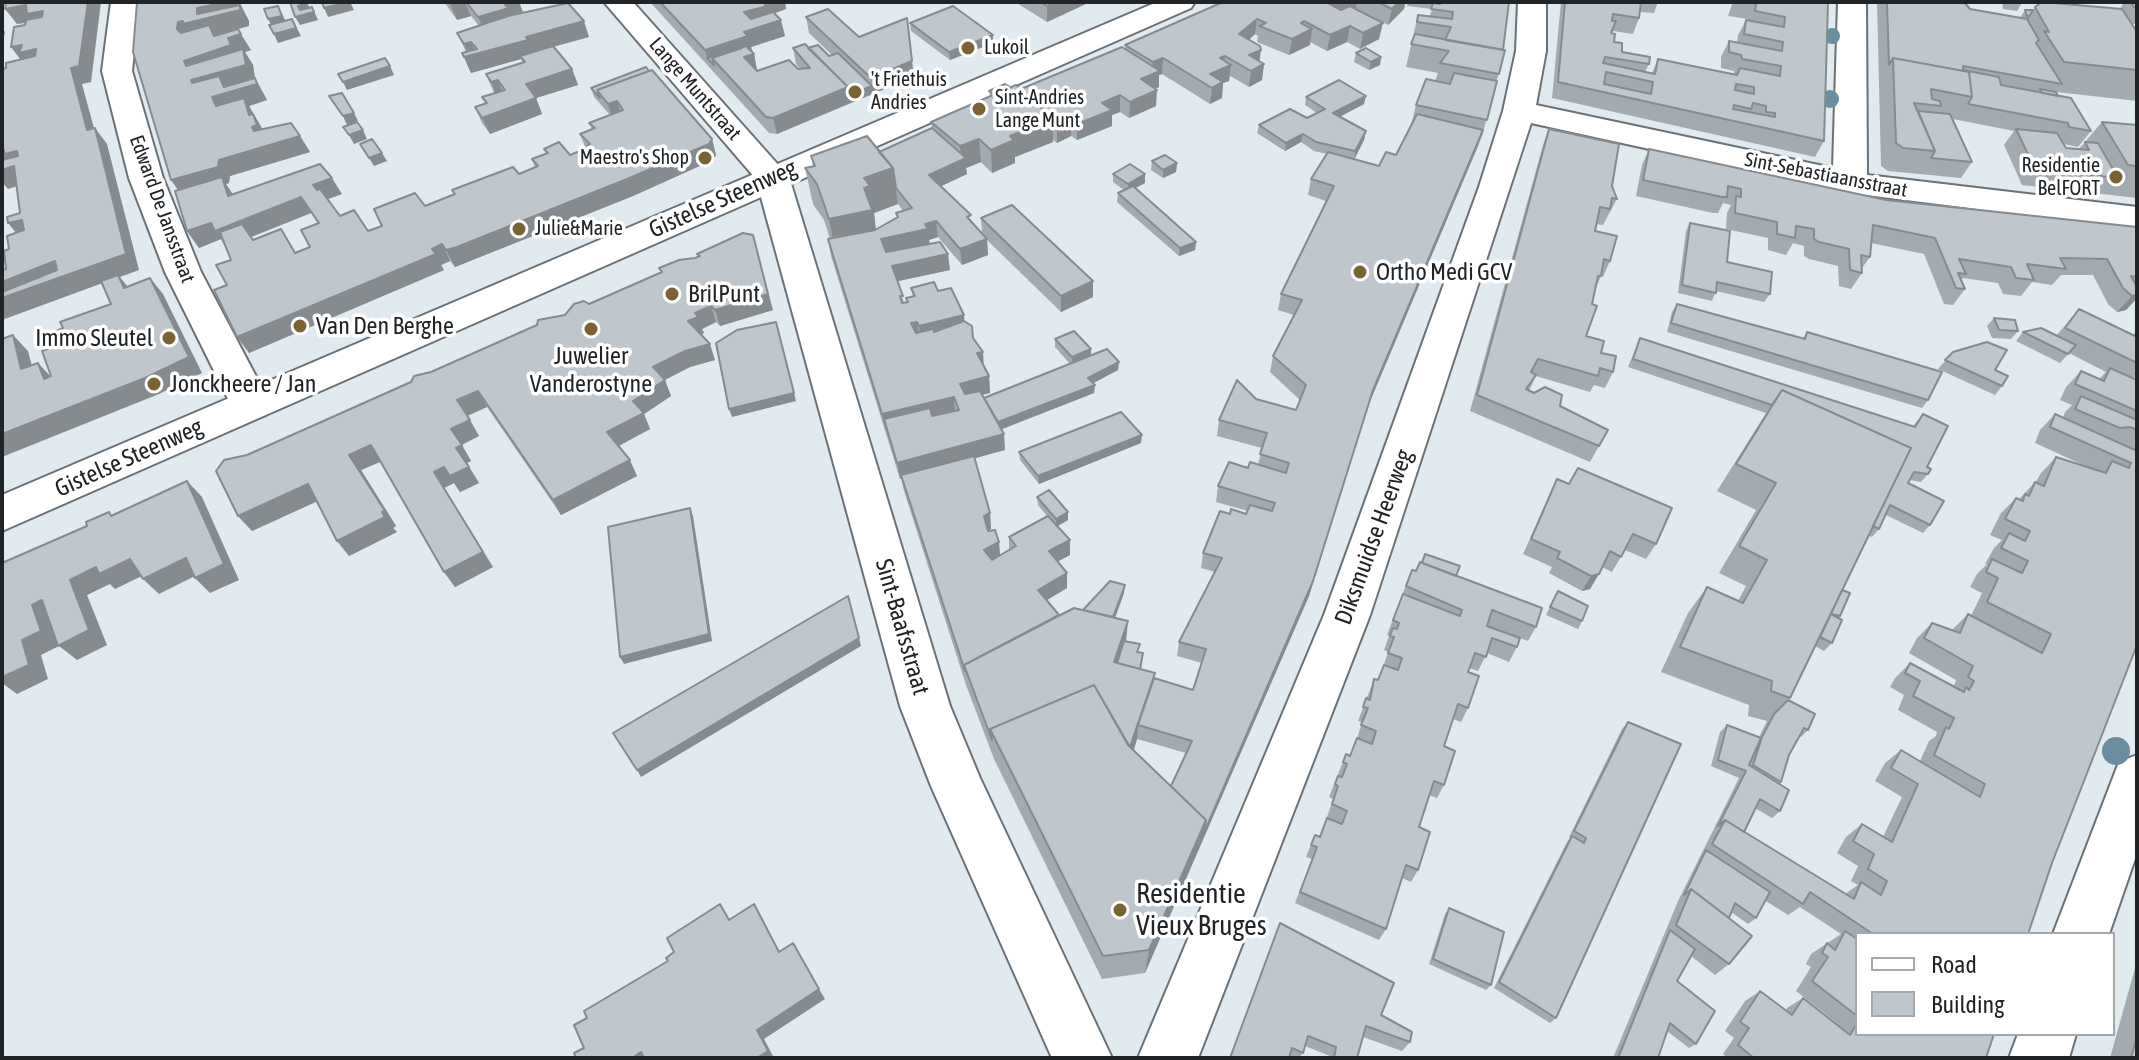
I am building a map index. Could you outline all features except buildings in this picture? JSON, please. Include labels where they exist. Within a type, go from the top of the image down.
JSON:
[{"type":"street","name":"Edward De Jansstraat","points":[[125,2],[117,71],[144,170],[178,263],[251,405]]},
{"type":"street","name":"Lange Muntstraat","points":[[618,2],[772,177]]},
{"type":"street","name":"Gistelse Steenweg","points":[[2,514],[1181,2]]},
{"type":"street","name":"Diksmuidse Heerweg","points":[[1168,1058],[1347,615],[1496,187],[1519,111],[1531,51],[1532,2]]},
{"type":"street","points":[[1850,183],[1852,2]]},
{"type":"street","name":"Sint-Sebastiaansstraat","points":[[1519,111],[1850,183],[2137,218]]},
{"type":"street","name":"Sint-Baafsstraat","points":[[772,177],[925,706],[957,786],[1082,1058]]},
{"type":"street","points":[[2082,932],[2137,779]]},
{"type":"street","points":[[2039,1058],[2046,1036]]},
{"type":"place","name":"Lukoil","points":[[968,48]]},
{"type":"place","name":"'t Friethuis Andries","points":[[855,92]]},
{"type":"place","name":"Sint-Andries Lange Munt","points":[[979,109]]},
{"type":"place","name":"Maestro's Shop","points":[[705,158]]},
{"type":"place","name":"Residentie BelFORT","points":[[2116,177]]},
{"type":"place","name":"Julie&Marie","points":[[519,229]]},
{"type":"place","name":"Ortho Medi GCV","points":[[1360,272]]},
{"type":"place","name":"BrilPunt","points":[[672,294]]},
{"type":"place","name":"Van Den Berghe","points":[[300,326]]},
{"type":"place","name":"Juwelier Vanderostyne","points":[[591,329]]},
{"type":"place","name":"Immo Sleutel","points":[[169,338]]},
{"type":"place","name":"Jonckheere / Jan","points":[[154,384]]},
{"type":"place","name":"Residentie Vieux Bruges","points":[[1120,910]]}]
